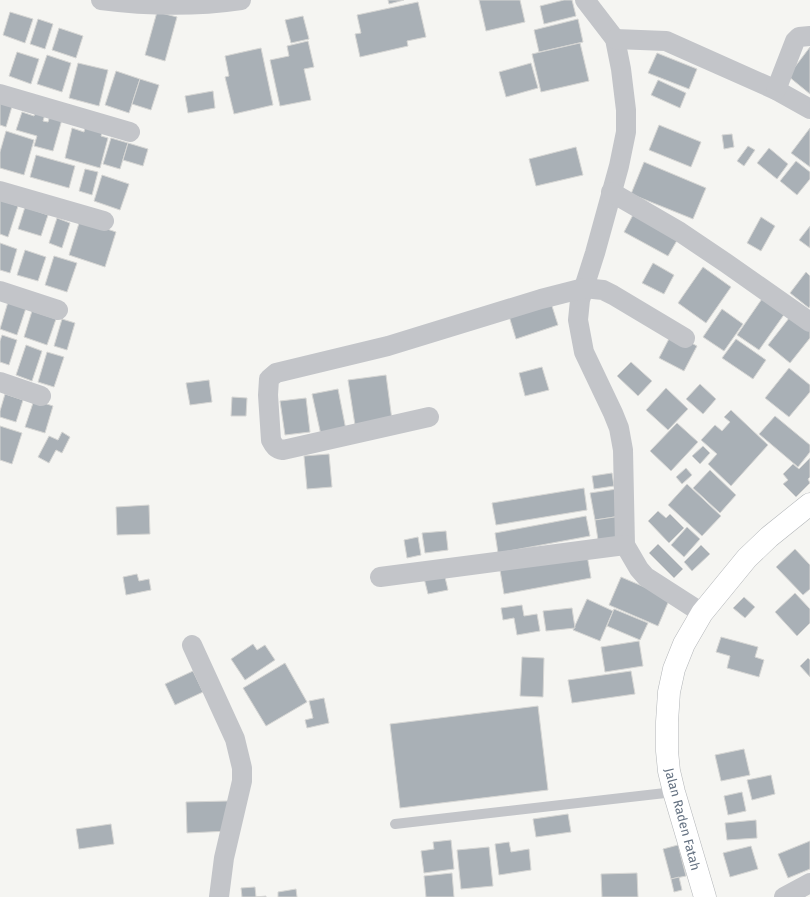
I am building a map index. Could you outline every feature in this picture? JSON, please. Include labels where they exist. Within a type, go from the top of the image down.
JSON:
[{"type":"highway","name":"Jalan Raden Fatah","points":[[705,897],[674,792],[666,751],[670,692],[674,669],[684,644],[702,613],[747,558],[810,504]]},
{"type":"street","points":[[101,0],[135,4],[183,6],[241,0]]},
{"type":"street","points":[[585,0],[615,39],[621,69],[626,110],[626,132],[619,166],[595,253],[580,300],[578,320],[584,352],[614,413],[619,428],[623,450],[625,545],[639,569],[646,577],[702,613]]},
{"type":"street","points":[[776,90],[795,41],[799,37],[810,36]]},
{"type":"street","points":[[615,39],[666,41],[776,90],[810,109]]},
{"type":"street","points":[[0,94],[130,132]]},
{"type":"street","points":[[0,191],[104,221]]},
{"type":"street","points":[[611,192],[680,232],[808,318]]},
{"type":"street","points":[[429,418],[284,450],[278,449],[274,446],[271,440],[268,395],[269,379],[276,374],[388,346],[584,288],[602,290],[613,295],[685,338]]},
{"type":"street","points":[[0,291],[58,310]]},
{"type":"street","points":[[0,382],[41,396]]},
{"type":"street","points":[[380,577],[625,545]]},
{"type":"street","points":[[192,644],[235,739],[242,768],[242,781],[224,858],[218,897]]},
{"type":"street","points":[[784,897],[810,883]]},
{"type":"lane","points":[[395,824],[674,792]]},
{"type":"building","points":[[388,0],[404,0],[389,4]]},
{"type":"building","points":[[479,0],[520,0],[525,22],[486,31]]},
{"type":"building","points":[[564,0],[572,0],[576,16],[544,24],[540,6]]},
{"type":"building","points":[[418,2],[426,37],[407,41],[408,46],[360,57],[355,34],[361,33],[357,15]]},
{"type":"building","points":[[10,12],[33,19],[25,43],[3,35]]},
{"type":"building","points":[[157,12],[177,17],[165,61],[145,55]]},
{"type":"building","points":[[303,16],[309,39],[291,43],[285,20]]},
{"type":"building","points":[[38,19],[53,24],[45,49],[30,44]]},
{"type":"building","points":[[578,19],[583,42],[539,52],[534,30]]},
{"type":"building","points":[[59,28],[83,36],[76,58],[52,50]]},
{"type":"building","points":[[308,41],[314,67],[304,69],[311,100],[280,106],[270,60],[289,56],[287,46]]},
{"type":"building","points":[[580,43],[589,81],[541,92],[532,54]]},
{"type":"building","points":[[810,47],[810,94],[788,76]]},
{"type":"building","points":[[261,48],[273,105],[234,114],[225,77],[229,76],[225,56]]},
{"type":"building","points":[[17,52],[39,59],[31,84],[9,76]]},
{"type":"building","points":[[657,53],[697,69],[689,89],[648,73]]},
{"type":"building","points":[[47,55],[71,63],[62,92],[37,84]]},
{"type":"building","points":[[78,63],[108,70],[99,106],[69,98]]},
{"type":"building","points":[[531,63],[538,88],[506,97],[499,72]]},
{"type":"building","points":[[116,71],[140,79],[129,113],[105,105]]},
{"type":"building","points":[[140,79],[159,85],[151,110],[132,104]]},
{"type":"building","points":[[658,80],[686,93],[680,108],[651,95]]},
{"type":"building","points":[[213,91],[215,108],[188,113],[185,96]]},
{"type":"building","points":[[0,99],[13,103],[6,127],[0,125]]},
{"type":"building","points":[[37,108],[46,111],[43,121],[48,122],[51,112],[63,116],[53,151],[34,146],[37,136],[16,130],[22,112],[34,116]]},
{"type":"building","points":[[86,123],[104,128],[101,136],[108,138],[100,168],[65,158],[72,128],[84,132]]},
{"type":"building","points":[[659,125],[701,142],[691,167],[649,150]]},
{"type":"building","points":[[810,128],[810,167],[791,153]]},
{"type":"building","points":[[6,131],[34,140],[24,175],[0,168],[0,152]]},
{"type":"building","points":[[732,134],[734,147],[724,149],[722,135]]},
{"type":"building","points":[[111,138],[128,143],[120,169],[103,164]]},
{"type":"building","points":[[128,143],[148,149],[143,166],[123,160]]},
{"type":"building","points":[[748,146],[755,150],[744,166],[737,161]]},
{"type":"building","points":[[576,147],[583,175],[536,186],[529,159]]},
{"type":"building","points":[[769,148],[788,164],[777,179],[757,163]]},
{"type":"building","points":[[36,155],[75,166],[69,188],[30,177]]},
{"type":"building","points":[[796,161],[810,172],[810,179],[797,195],[780,181]]},
{"type":"building","points":[[644,162],[706,188],[693,219],[631,194]]},
{"type":"building","points":[[85,169],[98,172],[92,195],[79,191]]},
{"type":"building","points":[[102,175],[129,184],[120,210],[94,201]]},
{"type":"building","points":[[0,200],[18,206],[8,237],[0,234]]},
{"type":"building","points":[[25,207],[48,215],[41,236],[18,229]]},
{"type":"building","points":[[634,213],[679,237],[668,256],[624,232]]},
{"type":"building","points":[[761,217],[775,226],[761,251],[747,243]]},
{"type":"building","points":[[57,218],[70,223],[62,248],[49,243]]},
{"type":"building","points":[[80,220],[116,232],[105,267],[69,255]]},
{"type":"building","points":[[810,226],[810,248],[799,240]]},
{"type":"building","points":[[0,243],[17,249],[10,273],[0,270]]},
{"type":"building","points":[[25,250],[46,257],[38,281],[17,275]]},
{"type":"building","points":[[54,256],[77,263],[67,292],[45,285]]},
{"type":"building","points":[[653,263],[674,275],[664,294],[642,283]]},
{"type":"building","points":[[703,267],[731,287],[706,323],[678,303]]},
{"type":"building","points":[[806,272],[810,276],[809,308],[790,293]]},
{"type":"building","points":[[766,293],[788,309],[759,350],[737,335]]},
{"type":"building","points":[[8,302],[26,308],[17,335],[0,329]]},
{"type":"building","points":[[551,303],[558,325],[516,339],[509,316]]},
{"type":"building","points":[[722,309],[743,324],[724,351],[703,337]]},
{"type":"building","points":[[32,311],[56,319],[47,345],[24,337]]},
{"type":"building","points":[[793,313],[810,327],[810,338],[790,363],[768,345]]},
{"type":"building","points":[[62,319],[75,323],[67,350],[54,346]]},
{"type":"building","points":[[672,333],[697,346],[684,371],[659,358]]},
{"type":"building","points":[[2,335],[17,340],[9,365],[0,362],[0,341]]},
{"type":"building","points":[[736,339],[766,360],[753,379],[722,358]]},
{"type":"building","points":[[26,345],[42,351],[32,381],[16,375]]},
{"type":"building","points":[[47,352],[64,357],[54,387],[38,382]]},
{"type":"building","points":[[631,362],[652,381],[638,396],[617,376]]},
{"type":"building","points":[[542,367],[549,390],[525,396],[519,373]]},
{"type":"building","points":[[789,368],[810,385],[810,392],[789,417],[765,398]]},
{"type":"building","points":[[386,375],[392,420],[355,425],[348,380]]},
{"type":"building","points":[[209,380],[212,402],[190,405],[186,383]]},
{"type":"building","points":[[700,384],[716,399],[703,414],[686,399]]},
{"type":"building","points":[[666,388],[688,409],[668,430],[646,410]]},
{"type":"building","points":[[338,389],[346,430],[321,435],[312,394]]},
{"type":"building","points":[[5,394],[23,400],[16,422],[0,417],[0,411]]},
{"type":"building","points":[[232,397],[247,398],[246,416],[231,416]]},
{"type":"building","points":[[306,398],[310,432],[285,435],[280,401]]},
{"type":"building","points":[[34,400],[53,406],[45,433],[25,427]]},
{"type":"building","points":[[731,410],[768,445],[731,486],[708,464],[717,454],[701,440],[715,425],[722,431],[730,422],[724,417]]},
{"type":"building","points":[[775,416],[810,445],[810,452],[798,467],[759,434]]},
{"type":"building","points":[[677,423],[698,442],[671,471],[650,451]]},
{"type":"building","points":[[0,426],[22,433],[12,464],[0,460]]},
{"type":"building","points":[[62,432],[70,437],[62,453],[56,450],[49,463],[38,457],[49,436],[58,440]]},
{"type":"building","points":[[703,446],[710,453],[700,464],[692,456]]},
{"type":"building","points":[[329,454],[332,487],[307,489],[304,456]]},
{"type":"building","points":[[810,458],[810,477],[808,479],[810,483],[796,497],[783,484],[788,480],[783,474],[793,464],[799,469]]},
{"type":"building","points":[[686,468],[692,475],[682,484],[676,477]]},
{"type":"building","points":[[710,470],[736,495],[720,513],[693,488]]},
{"type":"building","points":[[612,473],[614,486],[594,489],[592,476]]},
{"type":"building","points":[[687,484],[721,516],[702,536],[668,505]]},
{"type":"building","points":[[584,488],[587,510],[496,525],[492,503]]},
{"type":"building","points":[[617,489],[621,516],[595,520],[590,493]]},
{"type":"building","points":[[149,505],[150,534],[117,535],[116,507]]},
{"type":"building","points":[[658,511],[666,518],[670,514],[684,528],[669,543],[648,521]]},
{"type":"building","points":[[586,516],[590,536],[498,553],[495,533]]},
{"type":"building","points":[[621,516],[624,536],[598,540],[595,520]]},
{"type":"building","points":[[687,527],[700,539],[684,557],[671,545]]},
{"type":"building","points":[[446,531],[448,550],[425,553],[422,533]]},
{"type":"building","points":[[418,537],[421,555],[407,558],[404,540]]},
{"type":"building","points":[[658,544],[683,569],[674,578],[649,553]]},
{"type":"building","points":[[701,545],[710,554],[692,571],[684,562]]},
{"type":"building","points":[[795,549],[810,565],[810,589],[803,595],[776,567]]},
{"type":"building","points":[[587,555],[591,578],[504,594],[500,570]]},
{"type":"building","points":[[444,573],[448,590],[428,594],[424,578]]},
{"type":"building","points":[[137,574],[139,581],[149,579],[151,590],[126,595],[123,577]]},
{"type":"building","points":[[621,577],[670,598],[658,626],[609,605]]},
{"type":"building","points":[[795,593],[810,609],[810,623],[797,636],[775,612]]},
{"type":"building","points":[[744,597],[755,607],[745,618],[733,608]]},
{"type":"building","points":[[587,599],[613,611],[600,641],[573,630]]},
{"type":"building","points":[[522,605],[524,616],[537,614],[540,631],[517,635],[514,618],[503,620],[501,608]]},
{"type":"building","points":[[572,608],[575,628],[546,631],[543,611]]},
{"type":"building","points":[[614,609],[648,623],[640,640],[607,626]]},
{"type":"building","points":[[721,637],[758,647],[755,657],[764,660],[759,677],[727,668],[730,656],[716,652]]},
{"type":"building","points":[[639,641],[643,666],[605,672],[601,647]]},
{"type":"building","points":[[253,644],[257,650],[265,645],[275,660],[245,680],[231,659]]},
{"type":"building","points":[[522,657],[544,658],[543,697],[520,696]]},
{"type":"building","points":[[808,658],[810,660],[810,677],[800,666]]},
{"type":"building","points":[[285,663],[307,702],[266,726],[243,688]]},
{"type":"building","points":[[193,671],[203,692],[175,705],[165,684]]},
{"type":"building","points":[[631,671],[635,694],[572,703],[568,680]]},
{"type":"building","points":[[324,698],[329,723],[307,728],[305,720],[313,718],[309,701]]},
{"type":"building","points":[[538,706],[548,790],[400,808],[390,724]]},
{"type":"building","points":[[744,749],[750,775],[721,781],[715,755]]},
{"type":"building","points":[[771,775],[775,794],[752,800],[747,780]]},
{"type":"building","points":[[742,792],[746,811],[728,815],[724,796]]},
{"type":"building","points":[[228,801],[229,831],[187,833],[186,802]]},
{"type":"building","points":[[568,814],[571,832],[536,837],[533,819]]},
{"type":"building","points":[[756,820],[757,838],[727,840],[725,823]]},
{"type":"building","points":[[111,824],[114,844],[79,849],[76,829]]},
{"type":"building","points":[[451,840],[454,869],[424,873],[421,851],[434,849],[433,842]]},
{"type":"building","points":[[810,841],[810,869],[788,878],[778,854]]},
{"type":"building","points":[[509,842],[511,852],[529,849],[531,870],[499,875],[495,844]]},
{"type":"building","points":[[678,845],[686,876],[671,879],[663,849]]},
{"type":"building","points":[[751,846],[758,869],[730,877],[723,853]]},
{"type":"building","points":[[489,847],[493,886],[461,889],[457,850]]},
{"type":"building","points":[[452,873],[454,897],[426,897],[424,876]]},
{"type":"building","points":[[637,873],[638,897],[602,897],[601,874]]},
{"type":"building","points":[[679,877],[682,890],[674,892],[671,879]]},
{"type":"building","points":[[255,887],[256,897],[242,897],[241,888]]},
{"type":"building","points":[[296,889],[297,897],[278,897],[278,892]]}]
